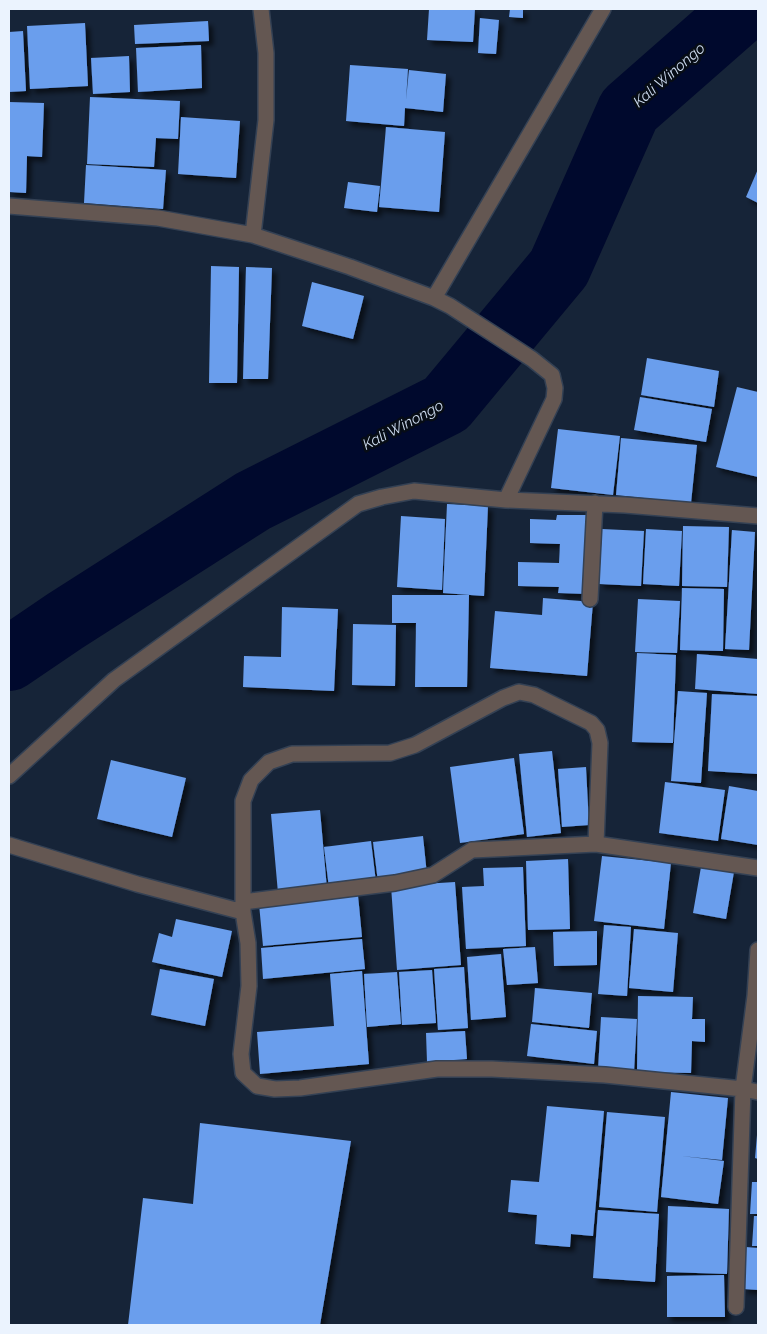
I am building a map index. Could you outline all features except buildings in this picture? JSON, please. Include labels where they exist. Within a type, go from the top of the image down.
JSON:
[{"type":"street","points":[[253,235],[266,120],[266,53],[261,9]]},
{"type":"street","points":[[434,298],[603,9]]},
{"type":"street","points":[[9,206],[158,218],[253,235],[350,267],[434,298],[450,306],[532,359],[552,375],[555,388],[554,400],[506,500]]},
{"type":"street","points":[[9,776],[114,680],[358,504],[414,491],[506,500],[595,503],[758,516]]},
{"type":"street","points":[[590,599],[595,503]]},
{"type":"street","points":[[596,844],[600,743],[597,730],[591,723],[534,695],[519,692],[503,698],[415,745],[390,753],[292,754],[269,762],[251,780],[243,801],[243,907],[248,942],[249,986],[241,1054],[244,1073],[257,1086],[275,1089],[300,1088],[437,1069],[492,1069],[605,1074],[758,1092]]},
{"type":"street","points":[[9,845],[137,884],[243,907],[395,883],[433,875],[472,850],[596,844],[758,868]]},
{"type":"street","points":[[736,1307],[743,1089],[755,996],[758,950]]},
{"type":"waterway","name":"Kali Winongo","points":[[9,659],[253,501],[446,404],[559,268],[629,110],[744,9]]}]
